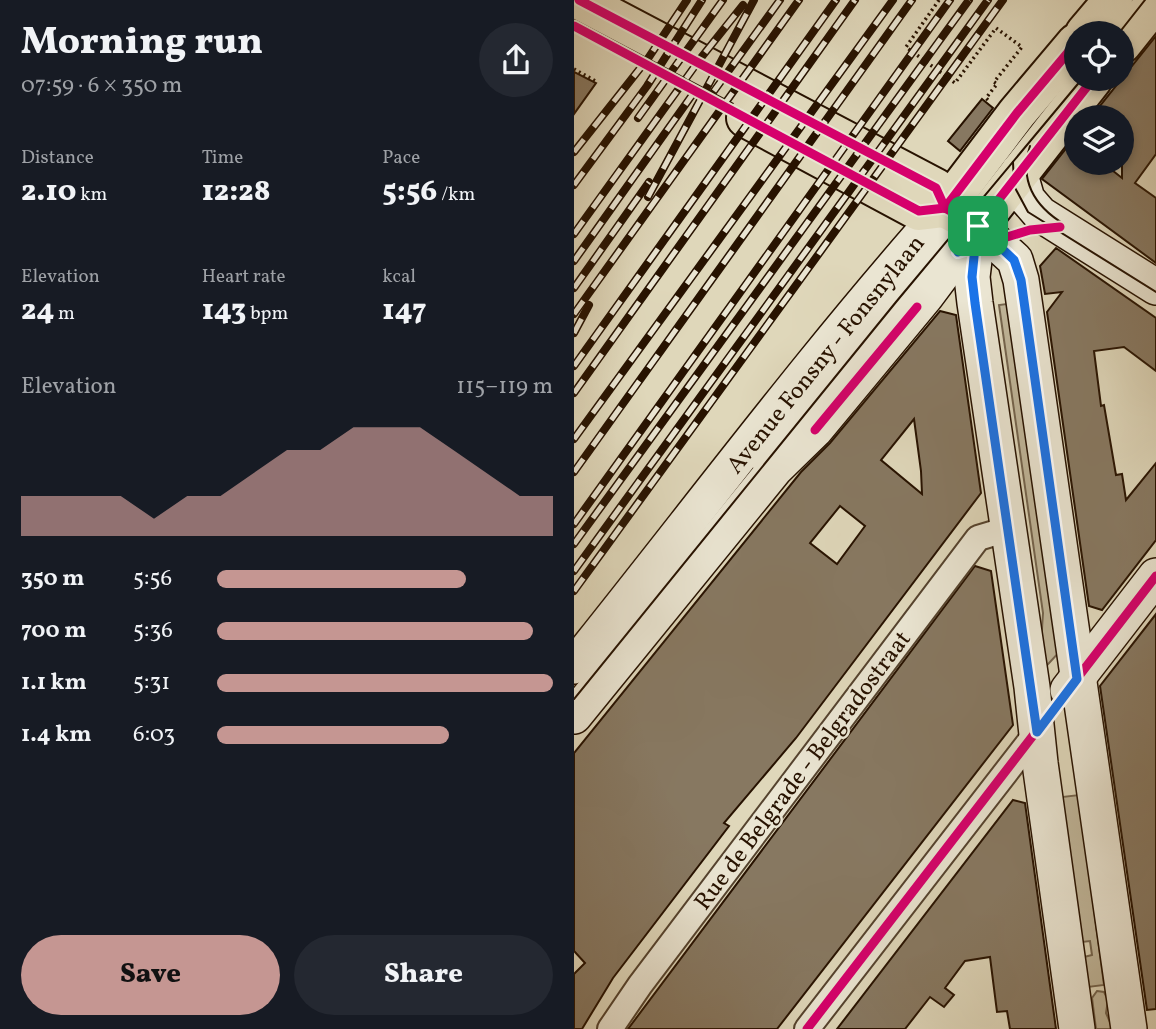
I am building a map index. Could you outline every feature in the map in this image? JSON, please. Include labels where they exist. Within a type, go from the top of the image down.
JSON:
[{"type":"main road","points":[[579,0],[619,13],[936,188],[968,212],[1014,260],[1021,280],[1129,1029]]},
{"type":"main road","points":[[1095,21],[1113,0]]},
{"type":"main road","points":[[1134,29],[1156,1]]},
{"type":"main road","points":[[574,26],[919,211],[968,212]]},
{"type":"main road","name":"Avenue Fonsny - Fonsnylaan","points":[[574,716],[775,470],[815,430],[926,296],[1017,113],[1064,57]]},
{"type":"main road","name":"Avenue Fonsny - Fonsnylaan","points":[[574,666],[893,267],[1020,171],[1083,91]]},
{"type":"main road","points":[[1020,171],[1020,181],[1027,199],[1040,214],[1156,287]]},
{"type":"main road","points":[[968,212],[972,277],[1077,1029]]},
{"type":"main road","points":[[1037,732],[1156,576]]},
{"type":"street","name":"Rue de Belgrade - Belgradostraat","points":[[610,1029],[648,974],[978,538],[1008,529]]},
{"type":"street","points":[[807,1029],[1037,732]]},
{"type":"lane","name":"Avenue Fonsny - Fonsnylaan","points":[[746,478],[892,299],[968,212]]},
{"type":"path","points":[[939,0],[906,47],[955,83],[996,28],[1022,47],[995,83]]},
{"type":"path","points":[[574,69],[597,82]]},
{"type":"shaded area","points":[[1014,303],[1063,648],[1039,674],[1043,613],[999,305]]},
{"type":"shaded area","points":[[1079,795],[1104,985],[1088,987],[1084,957],[1092,955],[1090,941],[1082,942],[1062,797]]},
{"type":"shaded area","points":[[1097,991],[1104,992],[1108,1000],[1106,1013],[1113,1029],[1096,1029],[1092,998]]},
{"type":"building","points":[[1156,36],[1156,154],[1135,183],[1156,198],[1156,263],[1042,179],[1064,151],[1064,175],[1118,175],[1122,178],[1122,175],[1134,175],[1134,105],[1101,105],[1112,91],[1134,91],[1134,63]]},
{"type":"building","points":[[574,72],[596,83],[574,114]]},
{"type":"building","points":[[982,99],[993,108],[960,151],[948,141]]},
{"type":"building","points":[[1056,248],[1156,318],[1156,371],[1124,347],[1094,351],[1101,406],[1104,405],[1116,475],[1122,474],[1126,500],[1156,463],[1156,540],[1102,610],[1089,606],[1047,312],[1062,292],[1045,294],[1040,266]]},
{"type":"building","points":[[940,311],[956,315],[981,493],[796,738],[724,823],[729,826],[613,978],[582,1029],[574,1029],[574,974],[585,963],[574,951],[574,753],[801,472],[830,443]],"holes":[[[914,419],[921,471],[922,494],[881,460]],[[840,506],[865,526],[837,564],[810,543]]]},
{"type":"building","points":[[975,566],[991,571],[1013,725],[777,1029],[628,1029]]},
{"type":"building","points":[[1156,614],[1156,1009],[1147,1010],[1100,686]]},
{"type":"building","points":[[1013,800],[1025,803],[1056,1029],[1010,1029],[1007,1011],[997,1012],[990,957],[965,961],[945,988],[954,995],[944,1007],[930,997],[905,1029],[837,1029]]},
{"type":"tram line","points":[[1128,21],[1145,0]]},
{"type":"tram line","points":[[574,699],[896,302],[1072,91]]},
{"type":"tram line","points":[[1030,146],[1026,170],[1032,191],[1044,209],[1064,224]]},
{"type":"tram line","points":[[1013,162],[1014,186],[1028,212],[1156,292]]},
{"type":"railway","points":[[574,152],[649,57],[687,0]]},
{"type":"railway","points":[[574,185],[647,86],[702,0]]},
{"type":"railway","points":[[638,118],[723,0]]},
{"type":"railway","points":[[648,197],[754,0]]},
{"type":"railway","points":[[714,91],[780,0]]},
{"type":"railway","points":[[574,314],[799,0]]},
{"type":"railway","points":[[574,366],[836,0]]},
{"type":"railway","points":[[574,393],[855,0]]},
{"type":"railway","points":[[574,439],[893,0]]},
{"type":"railway","points":[[574,472],[912,0]]},
{"type":"railway","points":[[574,524],[950,0]]},
{"type":"railway","points":[[574,544],[969,0]]},
{"type":"railway","points":[[574,571],[988,0]]},
{"type":"railway","points":[[574,591],[1003,0]]},
{"type":"railway","points":[[574,234],[700,59],[743,5]]},
{"type":"railway","points":[[574,261],[695,91]]},
{"type":"railway","points":[[574,288],[649,182]]},
{"type":"railway","points":[[574,333],[589,305]]},
{"type":"cycle path","points":[[579,0],[936,188],[945,208]]},
{"type":"cycle path","points":[[574,26],[919,211],[945,208]]},
{"type":"cycle path","points":[[945,208],[1017,113],[1064,57]]},
{"type":"cycle path","points":[[945,208],[978,226],[1084,91]]},
{"type":"cycle path","points":[[958,252],[1030,230],[1060,227]]},
{"type":"cycle path","points":[[815,430],[917,307]]},
{"type":"cycle path","points":[[807,1029],[1156,576]]},
{"type":"route","points":[[978,226],[1007,251],[1014,260],[1021,280],[1077,679],[1037,732],[975,303],[972,277],[975,247],[958,252],[978,226]]}]
